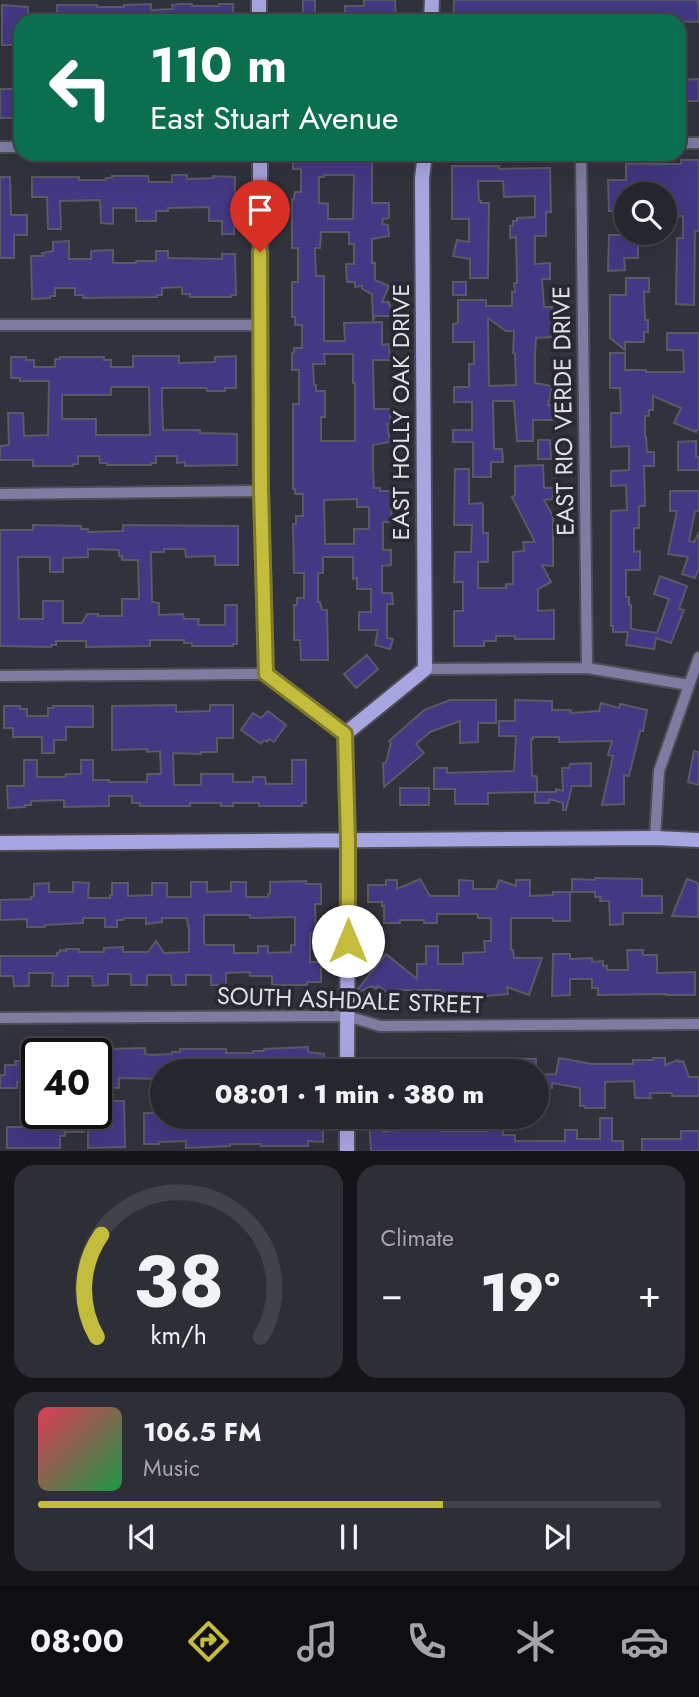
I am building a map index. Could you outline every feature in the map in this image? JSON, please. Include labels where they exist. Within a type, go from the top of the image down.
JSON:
[{"type":"street","points":[[260,161],[261,491],[266,674]]},
{"type":"street","name":"EAST HOLLY OAK DRIVE","points":[[424,161],[422,192],[425,669]]},
{"type":"street","name":"EAST RIO VERDE DRIVE","points":[[581,161],[587,668]]},
{"type":"street","points":[[0,324],[261,325]]},
{"type":"street","points":[[0,494],[261,491]]},
{"type":"street","points":[[655,838],[659,771],[699,657]]},
{"type":"street","points":[[345,734],[425,669],[587,668],[689,685]]},
{"type":"street","points":[[0,676],[266,674],[345,734]]},
{"type":"street","points":[[345,734],[348,840],[347,1059]]},
{"type":"street","points":[[0,843],[699,839]]},
{"type":"street","name":"SOUTH ASHDALE STREET","points":[[0,1018],[347,1016],[380,1026],[699,1024]]},
{"type":"street","points":[[347,1129],[347,1151]]},
{"type":"building","points":[[303,0],[315,0],[315,14],[303,14]]},
{"type":"building","points":[[364,0],[395,0],[396,14],[345,14],[345,6],[364,6]]},
{"type":"building","points":[[454,0],[698,0],[699,22],[686,22],[686,14],[453,14]]},
{"type":"building","points":[[151,4],[151,10],[173,9],[172,5],[180,4],[233,4],[233,14],[57,14],[57,5]]},
{"type":"building","points":[[2,5],[28,7],[28,14],[14,14],[14,45],[2,45]]},
{"type":"building","points":[[699,79],[699,101],[686,101],[686,80]]},
{"type":"building","points":[[0,89],[14,89],[14,116],[0,118]]},
{"type":"building","points":[[699,160],[699,231],[695,231],[694,305],[676,304],[677,238],[683,238],[683,216],[677,217],[677,182],[614,182],[614,211],[609,211],[608,180],[626,180],[626,164],[681,164],[681,161]]},
{"type":"building","points":[[293,161],[372,161],[372,203],[389,203],[389,218],[383,219],[382,224],[388,225],[389,236],[372,239],[372,263],[375,263],[375,280],[389,286],[382,302],[389,302],[391,316],[375,316],[373,321],[372,294],[362,289],[362,286],[355,287],[355,282],[347,282],[346,264],[354,264],[354,244],[349,244],[349,232],[321,232],[320,248],[315,248],[316,276],[324,276],[324,341],[345,341],[344,323],[382,322],[382,345],[389,344],[390,360],[373,360],[374,409],[390,409],[390,424],[387,424],[390,442],[373,445],[373,470],[374,488],[390,491],[392,522],[383,522],[383,550],[391,550],[391,565],[382,566],[382,593],[392,593],[393,604],[387,604],[387,638],[393,639],[390,649],[375,645],[378,630],[359,630],[359,612],[371,612],[371,589],[357,589],[357,578],[353,579],[353,557],[323,557],[323,573],[318,573],[318,602],[322,610],[327,610],[328,660],[301,660],[300,640],[294,640],[294,605],[297,605],[297,598],[304,598],[304,573],[294,573],[293,524],[296,524],[296,516],[303,516],[303,494],[295,494],[293,489],[293,404],[299,404],[299,370],[292,370],[294,348],[302,348],[302,325],[295,325],[295,317],[292,317],[292,282],[298,282],[298,248],[292,248],[292,199],[295,192],[301,192],[301,169],[293,169]],"holes":[[[354,175],[353,219],[328,219],[328,204],[319,203],[319,177]],[[324,354],[353,354],[355,441],[321,441],[325,391],[316,391],[313,364],[325,364]],[[357,499],[357,507],[369,507],[369,529],[354,529],[354,544],[325,544],[324,500]]]},
{"type":"building","points":[[452,166],[550,168],[551,212],[546,212],[546,236],[535,236],[535,264],[550,263],[550,279],[542,279],[544,307],[552,307],[551,337],[536,338],[535,383],[552,386],[548,405],[552,405],[552,420],[533,420],[533,441],[517,441],[514,401],[493,401],[494,449],[502,449],[503,462],[491,462],[491,477],[473,477],[473,442],[453,442],[453,430],[472,430],[472,402],[454,402],[454,387],[469,387],[469,364],[474,364],[474,342],[453,342],[453,324],[458,323],[458,300],[486,300],[486,306],[512,306],[512,292],[515,292],[514,283],[517,283],[516,237],[510,238],[510,226],[513,226],[513,221],[517,221],[517,218],[535,217],[535,196],[504,197],[503,181],[478,181],[479,201],[489,203],[488,278],[470,278],[470,259],[453,256],[457,240],[469,242],[469,219],[452,219]],"holes":[[[488,318],[506,331],[514,331],[516,385],[489,386]]]},
{"type":"building","points":[[172,175],[187,175],[187,179],[235,177],[234,234],[222,234],[222,221],[209,221],[209,207],[156,211],[156,221],[136,221],[136,208],[113,208],[113,224],[101,223],[100,200],[60,201],[61,229],[48,229],[47,197],[32,197],[32,177],[106,180],[112,176],[148,176],[149,182],[172,182]]},
{"type":"building","points":[[0,177],[10,177],[11,215],[27,215],[27,235],[14,235],[14,258],[0,258]]},
{"type":"building","points":[[609,235],[614,235],[614,245],[638,245],[638,258],[624,258],[625,270],[608,271]]},
{"type":"building","points":[[69,241],[69,259],[91,259],[91,251],[113,250],[113,263],[156,261],[156,251],[168,251],[168,258],[222,259],[222,254],[235,254],[236,295],[190,297],[190,294],[182,294],[182,287],[162,288],[162,295],[157,297],[83,298],[83,295],[75,295],[75,288],[55,288],[55,296],[32,299],[31,256],[43,256],[42,253],[53,251],[53,242]]},
{"type":"building","points":[[626,278],[649,278],[649,292],[644,291],[648,332],[644,332],[644,342],[625,342],[625,350],[610,338],[610,295],[626,295]]},
{"type":"building","points":[[453,282],[466,282],[466,295],[453,295]]},
{"type":"building","points":[[667,333],[699,333],[699,430],[696,432],[674,423],[681,408],[653,396],[653,410],[649,410],[649,416],[645,416],[645,437],[647,452],[654,452],[654,466],[644,466],[645,506],[639,506],[639,528],[634,528],[634,552],[640,551],[640,570],[626,570],[626,597],[629,597],[631,605],[631,629],[657,633],[669,599],[654,594],[660,576],[687,586],[679,609],[684,610],[671,643],[656,638],[654,649],[626,645],[628,632],[613,632],[611,626],[611,511],[627,510],[626,485],[611,486],[611,471],[629,470],[629,446],[611,447],[611,413],[621,413],[620,388],[610,388],[610,353],[625,353],[625,370],[684,372],[683,350],[667,350]]},
{"type":"building","points":[[133,356],[179,356],[179,363],[215,362],[215,357],[236,356],[236,388],[207,391],[206,388],[162,388],[162,403],[163,430],[237,434],[237,465],[185,466],[185,462],[177,463],[177,456],[156,456],[156,463],[151,465],[107,465],[100,463],[99,456],[78,456],[78,464],[73,466],[33,466],[33,460],[0,460],[0,446],[9,445],[8,413],[23,413],[24,436],[48,435],[49,381],[20,381],[20,378],[11,378],[11,357],[34,360],[34,367],[55,367],[55,359],[60,357],[104,357],[104,360],[111,360],[111,367],[133,367]],"holes":[[[111,387],[149,387],[150,435],[96,435],[96,419],[62,419],[62,395],[111,395]]]},
{"type":"building","points":[[538,440],[550,440],[551,459],[538,459]]},
{"type":"building","points":[[696,441],[699,470],[678,470],[678,442]]},
{"type":"building","points":[[543,465],[544,488],[553,488],[553,499],[544,500],[553,516],[553,566],[542,565],[551,582],[538,589],[538,611],[554,610],[554,639],[496,636],[496,641],[484,641],[484,646],[454,646],[454,611],[463,611],[463,582],[454,582],[455,552],[471,552],[472,525],[454,525],[455,469],[469,469],[469,504],[482,503],[483,506],[483,533],[488,533],[488,562],[478,562],[478,588],[506,588],[506,584],[513,584],[513,552],[524,551],[523,542],[535,542],[512,497],[515,495],[515,466]]},
{"type":"building","points":[[670,491],[699,491],[699,511],[695,511],[689,541],[694,542],[699,532],[699,568],[695,578],[682,574],[688,557],[668,554],[677,511],[670,511]]},
{"type":"building","points":[[33,525],[81,526],[81,529],[88,529],[88,532],[123,531],[123,525],[238,526],[238,565],[215,565],[215,556],[186,557],[185,549],[151,552],[152,602],[159,603],[159,615],[183,614],[184,619],[199,619],[198,625],[225,625],[225,605],[237,605],[237,644],[192,646],[192,643],[184,643],[184,640],[150,640],[150,646],[86,647],[86,641],[56,641],[56,645],[51,647],[0,646],[0,530],[33,530]],"holes":[[[88,549],[119,550],[122,560],[138,560],[139,599],[122,599],[122,616],[87,614],[82,623],[63,623],[63,601],[43,601],[43,619],[19,619],[18,557],[50,557],[50,572],[63,572],[63,558],[88,557]]]},
{"type":"building","points":[[367,655],[378,669],[356,688],[344,674]]},
{"type":"building","points":[[450,700],[496,700],[496,723],[478,723],[478,742],[460,743],[460,721],[430,732],[416,744],[424,753],[384,787],[383,763],[386,763],[391,743],[389,741],[424,710]]},
{"type":"building","points":[[515,700],[552,701],[552,710],[571,710],[571,713],[599,711],[601,703],[619,708],[620,704],[647,710],[629,776],[624,775],[624,804],[602,805],[613,756],[608,755],[612,741],[559,742],[559,737],[533,737],[532,776],[537,778],[537,792],[488,793],[488,804],[455,804],[455,789],[434,789],[434,768],[447,768],[447,773],[514,771],[516,736],[499,736],[499,721],[515,721]]},
{"type":"building","points":[[176,705],[176,712],[210,711],[210,705],[233,705],[233,738],[217,738],[217,752],[173,753],[174,785],[201,785],[201,774],[233,774],[233,782],[253,782],[253,777],[265,777],[266,784],[292,784],[292,760],[306,760],[306,803],[302,803],[302,806],[233,803],[233,806],[221,806],[221,803],[190,803],[190,806],[140,806],[140,803],[132,803],[132,796],[109,796],[109,806],[64,807],[64,800],[31,801],[31,805],[25,807],[8,808],[7,786],[24,786],[24,760],[37,760],[37,777],[81,774],[81,760],[93,760],[93,780],[147,782],[147,774],[161,774],[160,751],[112,750],[112,706]]},
{"type":"building","points":[[4,706],[27,709],[27,716],[48,716],[48,708],[53,706],[93,706],[93,727],[66,727],[66,740],[54,740],[54,753],[42,753],[42,737],[13,737],[13,728],[4,728]]},
{"type":"building","points":[[268,711],[286,725],[274,742],[269,739],[261,744],[241,730],[253,713],[261,718]]},
{"type":"building","points":[[694,751],[699,752],[699,785],[688,782]]},
{"type":"building","points":[[591,763],[591,786],[572,786],[566,810],[563,810],[563,803],[549,799],[549,803],[535,803],[535,792],[556,792],[556,789],[563,791],[562,768],[569,768],[570,764]]},
{"type":"building","points":[[400,788],[429,788],[429,805],[400,805]]},
{"type":"building","points":[[420,879],[430,896],[459,896],[459,880],[473,881],[473,889],[496,889],[499,880],[516,886],[516,880],[530,880],[530,896],[570,892],[570,921],[553,921],[553,918],[511,918],[511,950],[514,958],[542,958],[529,995],[507,987],[508,994],[477,997],[440,996],[440,990],[397,990],[393,996],[378,986],[376,989],[372,986],[357,993],[386,954],[417,979],[417,964],[426,964],[426,946],[438,946],[438,964],[463,964],[463,953],[485,952],[484,941],[491,941],[491,918],[478,918],[478,914],[437,914],[437,923],[400,920],[400,923],[384,923],[382,902],[368,902],[368,885],[386,885],[386,880],[397,880],[397,889]]},
{"type":"building","points":[[572,879],[642,879],[642,896],[662,896],[662,913],[623,913],[623,924],[610,925],[609,901],[600,901],[601,897],[595,897],[595,892],[572,892]]},
{"type":"building","points":[[687,879],[698,883],[698,917],[672,916]]},
{"type":"building","points":[[306,881],[306,884],[321,884],[321,904],[315,904],[316,932],[310,933],[310,962],[321,962],[321,982],[307,982],[307,985],[272,985],[272,976],[250,976],[250,972],[226,973],[226,985],[211,985],[211,975],[186,975],[186,985],[172,985],[171,975],[147,975],[147,985],[131,985],[131,974],[108,974],[108,985],[93,986],[92,976],[68,976],[68,986],[52,986],[53,973],[29,973],[29,986],[14,986],[13,976],[0,976],[0,956],[57,956],[60,950],[66,949],[104,952],[104,948],[123,947],[123,952],[148,952],[156,941],[164,953],[189,952],[187,918],[162,918],[162,922],[146,924],[146,918],[124,918],[117,920],[117,927],[105,927],[105,918],[83,918],[83,923],[45,927],[27,927],[27,919],[0,920],[0,900],[31,899],[34,896],[34,884],[49,883],[49,892],[73,892],[73,882],[89,883],[88,898],[110,898],[112,883],[128,883],[128,896],[152,895],[152,883],[167,883],[167,897],[191,897],[191,882],[207,882],[207,892],[231,891],[231,882],[246,882],[246,897],[268,897],[270,882]],"holes":[[[204,915],[250,915],[250,918],[295,917],[295,945],[291,945],[291,952],[268,953],[268,946],[258,946],[258,953],[234,953],[234,945],[204,943]]]},
{"type":"building","points":[[367,926],[382,927],[382,954],[368,954]]},
{"type":"building","points":[[627,950],[643,950],[643,955],[657,955],[657,973],[695,972],[695,995],[598,995],[598,988],[592,988],[592,979],[570,979],[570,995],[552,996],[553,954],[570,954],[570,959],[592,958],[592,962],[603,961],[607,970],[628,970]]},
{"type":"building","points":[[308,1047],[308,1052],[324,1054],[324,1059],[150,1059],[150,1079],[119,1078],[119,1088],[112,1088],[112,1049],[145,1048],[145,1054],[151,1055],[172,1054],[180,1052],[180,1049],[226,1049],[226,1053],[253,1053],[264,1049]]},
{"type":"building","points":[[559,1058],[592,1064],[633,1064],[633,1060],[665,1058],[665,1065],[678,1060],[683,1061],[689,1077],[699,1077],[699,1096],[650,1093],[651,1098],[635,1098],[634,1081],[605,1082],[605,1108],[585,1108],[580,1106],[580,1088],[552,1083],[552,1088],[549,1088],[549,1074],[556,1074]]},
{"type":"building","points":[[15,1061],[21,1061],[21,1082],[17,1082],[17,1088],[0,1088],[0,1075],[5,1075],[5,1065],[16,1065]]},
{"type":"building","points":[[112,1101],[124,1101],[125,1147],[88,1148],[88,1129],[112,1129]]},
{"type":"building","points":[[144,1113],[150,1113],[150,1129],[323,1129],[323,1142],[308,1141],[308,1146],[230,1144],[186,1148],[186,1141],[144,1144]]},
{"type":"building","points":[[600,1118],[612,1118],[612,1141],[623,1141],[623,1151],[371,1151],[370,1129],[383,1129],[383,1132],[402,1129],[503,1129],[503,1135],[515,1135],[515,1141],[565,1141],[565,1130],[577,1130],[577,1139],[600,1139]]},
{"type":"building","points":[[7,1127],[84,1129],[84,1132],[65,1132],[65,1136],[60,1136],[60,1148],[7,1148]]},
{"type":"building","points":[[681,1131],[699,1131],[699,1151],[642,1151],[642,1139],[681,1139]]},
{"type":"route","points":[[260,252],[261,491],[266,674],[345,734],[348,941]]}]
